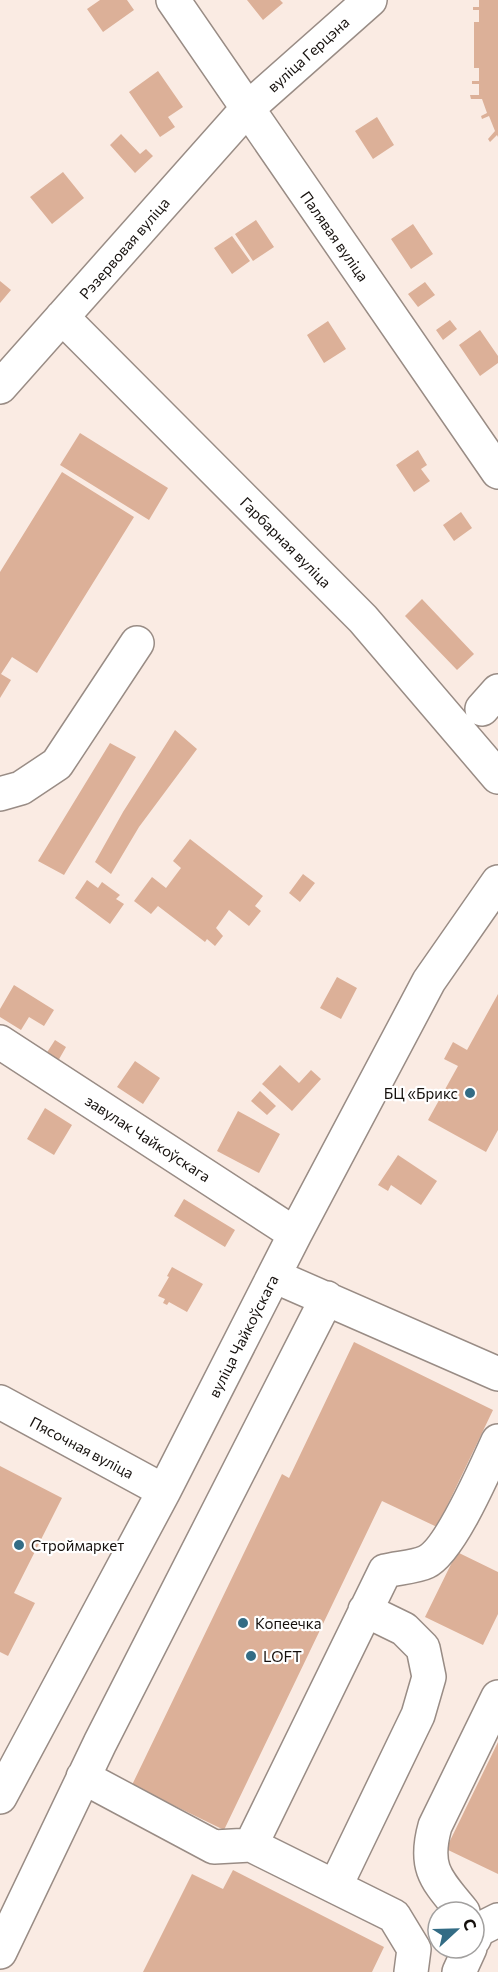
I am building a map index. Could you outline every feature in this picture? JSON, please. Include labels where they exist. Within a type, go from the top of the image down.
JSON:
[{"type":"street","name":"Палявая вуліца","points":[[173,0],[498,472]]},
{"type":"street","name":"вуліца Герцэна","points":[[247,109],[370,0]]},
{"type":"street","name":"Рэзервовая вуліца","points":[[0,387],[247,109]]},
{"type":"street","name":"Гарбарная вуліца","points":[[62,317],[363,619],[498,777]]},
{"type":"street","points":[[0,794],[21,789],[57,764],[137,643]]},
{"type":"street","name":"вуліца Чайкоўскага","points":[[0,1797],[164,1491],[429,981],[493,897]]},
{"type":"street","name":"завулак Чайкоўскага","points":[[0,1042],[296,1234]]},
{"type":"street","points":[[274,1276],[498,1374]]},
{"type":"street","points":[[0,1952],[83,1777],[327,1298]]},
{"type":"street","name":"Пясочная вуліца","points":[[0,1402],[164,1491]]},
{"type":"street","points":[[251,1845],[385,1571],[427,1562],[442,1548],[470,1499],[498,1441]]},
{"type":"street","points":[[336,1885],[418,1714],[429,1677],[423,1648],[404,1629],[365,1610]]},
{"type":"street","points":[[453,1900],[443,1888],[430,1863],[430,1845],[435,1826],[498,1697]]},
{"type":"street","points":[[83,1777],[214,1846],[251,1845],[336,1885],[394,1916],[414,1949],[411,1972]]},
{"type":"building","points":[[100,0],[127,0],[134,10],[103,32],[87,9]]},
{"type":"building","points":[[247,0],[280,0],[283,3],[263,20]]},
{"type":"building","points":[[479,0],[498,0],[498,137],[497,135],[490,142],[488,139],[495,131],[489,116],[482,119],[481,116],[487,113],[482,99],[471,99],[470,95],[479,95],[479,84],[472,84],[472,81],[479,81],[479,68],[474,68],[474,22],[479,22],[479,10],[473,10],[473,7],[479,7]]},
{"type":"building","points":[[158,71],[183,107],[168,117],[175,127],[160,137],[129,92]]},
{"type":"building","points":[[377,117],[394,145],[373,159],[355,131]]},
{"type":"building","points":[[121,134],[140,154],[146,149],[153,156],[135,173],[110,145]]},
{"type":"building","points":[[63,172],[84,198],[52,224],[30,197]]},
{"type":"building","points":[[256,220],[274,247],[253,261],[235,234]]},
{"type":"building","points":[[413,224],[433,254],[411,269],[391,239]]},
{"type":"building","points":[[232,236],[250,261],[232,274],[214,248]]},
{"type":"building","points":[[0,281],[11,290],[0,303]]},
{"type":"building","points":[[425,282],[435,295],[418,307],[408,294]]},
{"type":"building","points":[[450,320],[457,329],[443,340],[436,330]]},
{"type":"building","points":[[328,321],[346,349],[324,363],[307,335]]},
{"type":"building","points":[[480,330],[498,356],[498,363],[480,376],[459,345]]},
{"type":"building","points":[[80,433],[168,488],[149,520],[60,465]]},
{"type":"building","points":[[418,450],[427,465],[421,469],[430,481],[414,492],[396,465]]},
{"type":"building","points":[[62,472],[134,517],[37,673],[12,657],[1,674],[11,680],[0,698],[0,572]]},
{"type":"building","points":[[461,512],[472,528],[454,541],[443,525]]},
{"type":"building","points":[[422,599],[474,654],[457,670],[405,616]]},
{"type":"building","points":[[175,730],[197,749],[139,827],[111,874],[95,862],[123,812]]},
{"type":"building","points":[[110,743],[136,757],[64,875],[38,861]]},
{"type":"building","points":[[190,839],[263,896],[255,906],[261,911],[249,926],[229,910],[216,928],[223,936],[215,946],[207,939],[205,942],[158,906],[151,914],[134,901],[152,877],[166,888],[181,868],[173,861]]},
{"type":"building","points":[[303,874],[315,883],[300,902],[289,893]]},
{"type":"building","points":[[87,880],[98,888],[102,882],[120,895],[116,899],[124,904],[110,924],[75,898]]},
{"type":"building","points":[[337,977],[357,988],[341,1019],[320,1008]]},
{"type":"building","points":[[14,985],[54,1010],[44,1026],[29,1017],[21,1030],[0,1017],[0,1009]]},
{"type":"building","name":"БЦ «Брикс","points":[[498,994],[498,1130],[486,1152],[428,1120],[458,1066],[444,1059],[453,1042],[467,1050]]},
{"type":"building","points":[[55,1040],[66,1047],[58,1061],[46,1054]]},
{"type":"building","points":[[135,1061],[160,1078],[143,1104],[117,1087]]},
{"type":"building","points":[[280,1065],[299,1083],[311,1070],[321,1079],[292,1111],[262,1084]]},
{"type":"building","points":[[260,1091],[276,1106],[267,1115],[251,1101]]},
{"type":"building","points":[[45,1108],[72,1125],[54,1155],[27,1139]]},
{"type":"building","points":[[238,1111],[280,1134],[259,1173],[217,1151]]},
{"type":"building","points":[[398,1155],[437,1181],[421,1205],[391,1185],[388,1191],[378,1185]]},
{"type":"building","points":[[184,1199],[235,1230],[225,1247],[174,1216]]},
{"type":"building","points":[[172,1267],[203,1284],[187,1312],[169,1302],[167,1305],[163,1303],[165,1299],[158,1296]]},
{"type":"building","name":"LOFT","points":[[354,1342],[493,1410],[437,1527],[382,1501],[224,1830],[132,1785],[282,1474],[289,1478]]},
{"type":"building","name":"Строймаркет","points":[[0,1466],[62,1498],[14,1593],[35,1603],[8,1656],[0,1652]]},
{"type":"building","points":[[457,1552],[498,1572],[498,1614],[483,1645],[425,1617]]},
{"type":"building","points":[[498,1742],[498,1874],[446,1849]]},
{"type":"building","points":[[233,1870],[384,1947],[372,1972],[143,1972],[192,1874],[223,1889]]},
{"type":"place","name":"БЦ «Брикс","points":[[470,1093]]},
{"type":"place","name":"Строймаркет","points":[[19,1545]]},
{"type":"place","name":"Копеечка","points":[[243,1623]]},
{"type":"place","name":"LOFT","points":[[251,1656]]}]
